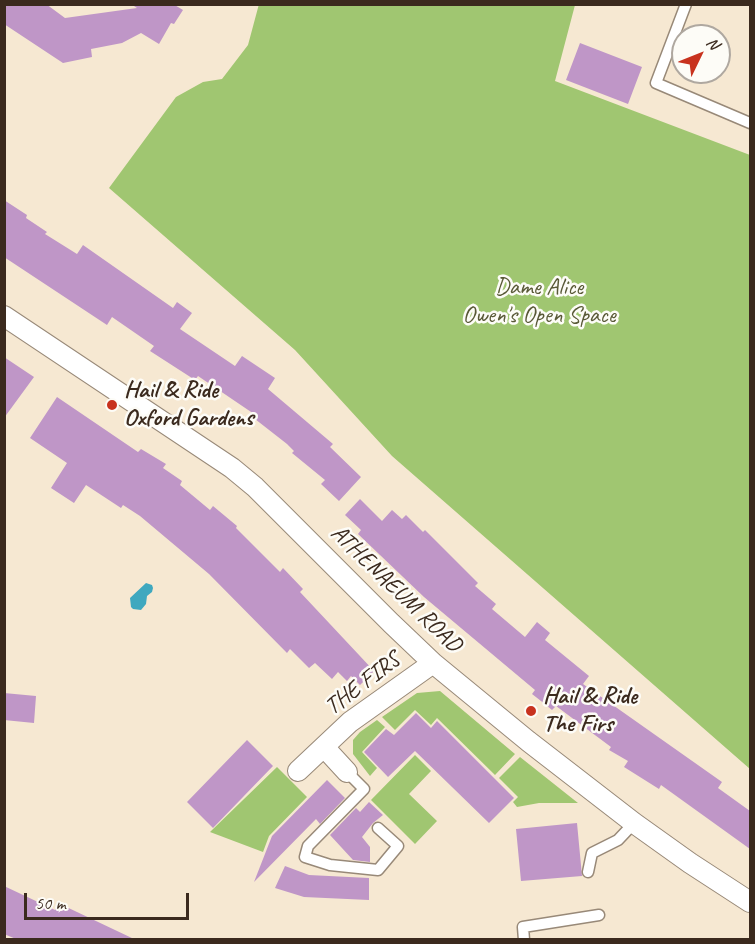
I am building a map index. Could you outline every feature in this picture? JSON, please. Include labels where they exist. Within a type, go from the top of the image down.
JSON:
[{"type":"street","name":"ATHENAEUM ROAD","points":[[4,316],[232,468],[255,487],[433,663],[528,741],[634,822],[690,863],[750,902]]},
{"type":"street","name":"THE FIRS","points":[[298,771],[350,722],[433,663]]},
{"type":"street","name":"THE FIRS","points":[[324,747],[348,772]]},
{"type":"lane","points":[[686,4],[656,82],[750,123]]},
{"type":"lane","points":[[348,772],[364,789],[308,846],[305,857],[330,865],[378,870],[398,846],[378,828]]},
{"type":"lane","points":[[588,872],[592,853],[618,840],[634,822]]},
{"type":"lane","points":[[524,939],[523,927],[599,915]]},
{"type":"green space","name":"Dame Alice Owen's Open Space","points":[[259,4],[575,5],[555,81],[750,155],[750,769],[392,456],[295,350],[109,188],[176,97],[203,82],[222,79],[248,45]]},
{"type":"green space","points":[[440,691],[515,754],[495,775],[437,718],[431,725],[415,710],[395,730],[382,717],[417,693]]},
{"type":"green space","points":[[377,720],[385,727],[362,752],[377,768],[370,776],[353,754],[353,740]]},
{"type":"green space","points":[[415,755],[431,771],[409,794],[437,821],[415,844],[371,800]]},
{"type":"green space","points":[[520,757],[578,803],[539,803],[517,807],[513,802],[518,797],[499,778]]},
{"type":"green space","points":[[277,767],[307,797],[269,836],[263,852],[210,832]]},
{"type":"water","points":[[146,583],[152,585],[153,588],[147,596],[146,604],[141,610],[133,609],[130,598]]},
{"type":"building","points":[[4,4],[46,4],[65,18],[137,8],[131,4],[173,4],[183,10],[174,24],[171,23],[159,44],[141,33],[122,43],[91,49],[92,57],[63,63],[4,24]]},
{"type":"building","points":[[580,43],[642,67],[628,104],[566,80]]},
{"type":"building","points":[[4,200],[27,215],[26,218],[47,232],[45,234],[77,254],[83,245],[173,308],[177,302],[192,313],[180,329],[235,366],[242,356],[275,378],[268,389],[333,444],[330,447],[361,477],[339,501],[321,484],[325,480],[292,453],[294,451],[287,444],[255,419],[257,416],[198,376],[195,380],[150,351],[154,346],[112,317],[107,325],[4,257]]},
{"type":"building","points":[[4,357],[34,377],[4,418]]},
{"type":"building","points":[[57,397],[138,452],[141,449],[166,464],[163,468],[182,481],[180,485],[210,510],[213,506],[237,526],[236,528],[280,572],[283,568],[303,589],[300,592],[374,671],[360,685],[351,676],[347,681],[338,672],[332,679],[315,663],[309,668],[290,649],[287,653],[209,574],[140,516],[123,505],[121,508],[86,485],[74,503],[51,488],[67,463],[30,438]]},
{"type":"building","points":[[360,499],[382,521],[392,510],[402,519],[406,515],[423,532],[425,530],[478,583],[475,586],[496,604],[492,609],[525,637],[537,622],[550,633],[545,640],[589,676],[583,684],[722,782],[718,788],[750,811],[750,849],[661,785],[659,789],[624,767],[628,761],[609,750],[611,747],[556,706],[552,710],[532,694],[535,690],[424,597],[358,534],[361,530],[345,515]]},
{"type":"building","points":[[4,693],[36,696],[34,723],[4,720]]},
{"type":"building","points":[[416,713],[431,728],[437,721],[514,798],[489,823],[415,751],[388,777],[364,752],[386,729],[394,735]]},
{"type":"building","points":[[247,740],[273,766],[213,828],[187,802]]},
{"type":"building","points":[[327,780],[345,798],[320,824],[316,819],[254,882],[272,836]]},
{"type":"building","points":[[369,802],[383,815],[362,837],[370,847],[370,862],[353,860],[330,835],[356,808],[360,812]]},
{"type":"building","points":[[577,823],[582,876],[521,881],[516,829]]},
{"type":"building","points":[[285,866],[309,875],[369,878],[369,900],[304,897],[275,888]]},
{"type":"building","points":[[4,886],[55,910],[58,903],[134,939],[16,939],[4,934]]},
{"type":"place","name":"Hail & Ride Oxford Gardens","points":[[112,405]]},
{"type":"place","name":"Hail & Ride The Firs","points":[[531,711]]}]
